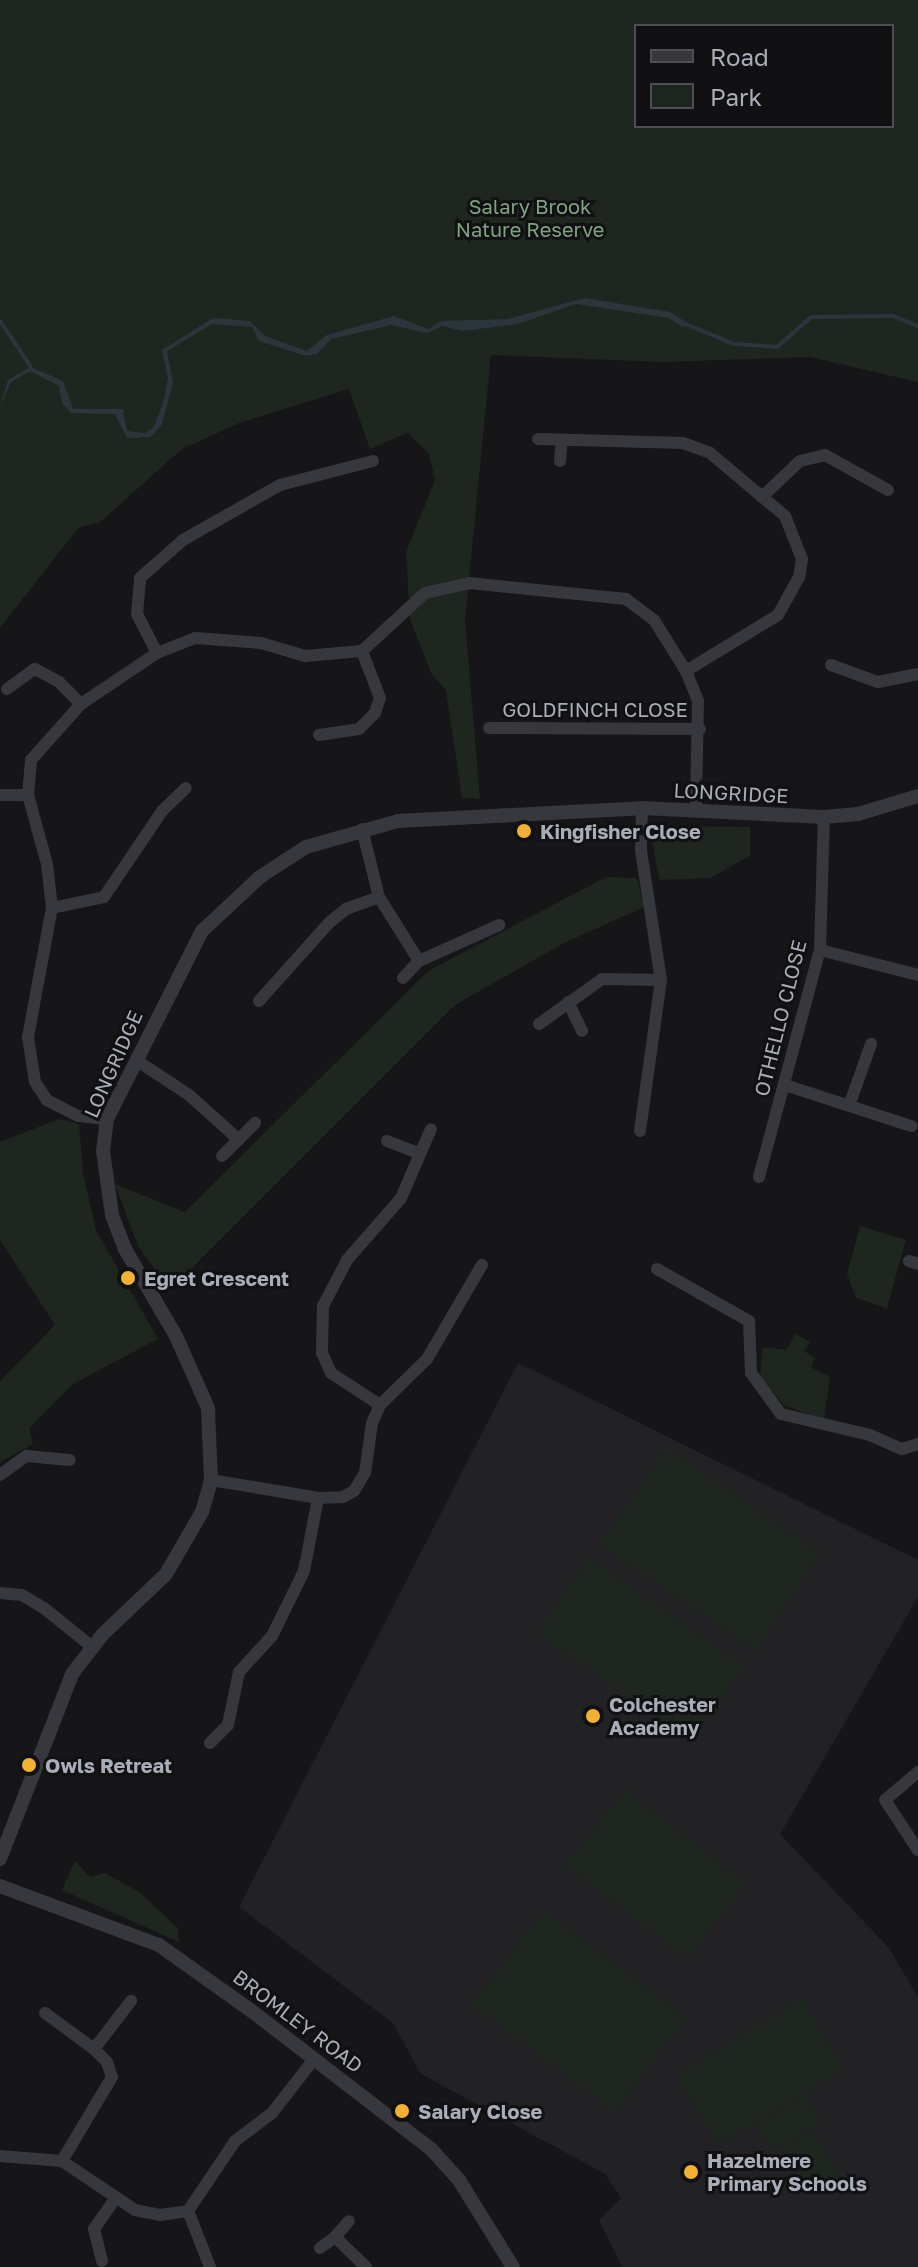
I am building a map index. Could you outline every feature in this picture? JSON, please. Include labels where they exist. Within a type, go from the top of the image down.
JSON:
[{"type":"street","points":[[538,439],[683,443],[710,453],[785,516],[799,542],[799,577],[778,615],[686,671]]},
{"type":"street","points":[[560,461],[562,440]]},
{"type":"street","points":[[763,496],[800,461],[825,455],[888,490]]},
{"type":"street","points":[[157,653],[137,614],[140,578],[183,540],[253,498],[280,485],[373,461]]},
{"type":"street","points":[[107,1119],[78,1116],[47,1100],[35,1082],[28,1037],[52,908],[47,864],[28,795],[31,760],[81,704],[157,653],[195,638],[261,643],[305,656],[362,651],[425,593],[469,583],[626,599],[654,620],[686,671],[698,701],[700,729],[696,810]]},
{"type":"street","points":[[319,735],[359,729],[375,713],[380,698],[362,651]]},
{"type":"street","points":[[831,665],[878,682],[918,674]]},
{"type":"street","points":[[7,689],[35,669],[59,682],[81,704]]},
{"type":"street","name":"GOLDFINCH CLOSE","points":[[489,728],[700,729]]},
{"type":"street","points":[[52,908],[104,897],[162,811],[186,788]]},
{"type":"street","points":[[0,795],[28,795]]},
{"type":"street","name":"LONGRIDGE","points":[[0,1859],[63,1694],[91,1646],[166,1574],[191,1536],[211,1480],[208,1408],[112,1215],[103,1151],[107,1119],[202,931],[260,877],[306,847],[398,821],[642,808],[824,817],[887,807],[918,796]]},
{"type":"street","points":[[640,1131],[661,980],[641,851],[642,808]]},
{"type":"street","name":"OTHELLO CLOSE","points":[[759,1177],[820,950],[824,817]]},
{"type":"street","points":[[362,829],[379,897],[419,961]]},
{"type":"street","points":[[259,1001],[330,922],[346,909],[379,897]]},
{"type":"street","points":[[403,978],[419,961],[499,925]]},
{"type":"street","points":[[820,950],[918,975]]},
{"type":"street","points":[[539,1024],[602,979],[661,980]]},
{"type":"street","points":[[568,1002],[582,1031]]},
{"type":"street","points":[[850,1103],[871,1044]]},
{"type":"street","points":[[136,1060],[189,1095],[239,1140]]},
{"type":"street","points":[[785,1085],[850,1103],[911,1126]]},
{"type":"street","points":[[222,1156],[255,1123]]},
{"type":"street","points":[[380,1405],[331,1373],[322,1353],[323,1306],[347,1260],[401,1198],[431,1129]]},
{"type":"street","points":[[387,1141],[418,1153]]},
{"type":"street","points":[[211,1480],[318,1498],[343,1497],[362,1482],[372,1423],[380,1405],[427,1359],[482,1265]]},
{"type":"street","points":[[657,1269],[749,1321],[751,1373],[781,1414],[902,1449],[918,1444]]},
{"type":"street","points":[[0,1475],[26,1456],[70,1460]]},
{"type":"street","points":[[210,1743],[228,1725],[239,1672],[272,1636],[304,1571],[318,1498]]},
{"type":"street","points":[[0,1591],[22,1595],[44,1608],[91,1646]]},
{"type":"street","points":[[918,1772],[885,1800],[918,1850]]},
{"type":"street","name":"BROMLEY ROAD","points":[[0,1886],[159,1945],[314,2059],[446,2164],[513,2267]]},
{"type":"street","points":[[94,2049],[131,2001]]},
{"type":"street","points":[[45,2013],[94,2049],[107,2062],[112,2077],[62,2161]]},
{"type":"street","points":[[0,2156],[62,2161],[135,2210],[160,2215],[188,2211],[235,2141],[272,2113],[314,2059]]},
{"type":"street","points":[[102,2261],[94,2229],[116,2197]]},
{"type":"street","points":[[188,2211],[210,2267]]},
{"type":"street","points":[[320,2248],[349,2221]]},
{"type":"street","points":[[335,2237],[366,2267]]},
{"type":"shaded area","points":[[585,298],[670,312],[686,322],[683,327],[669,318],[576,304],[517,324],[463,331],[442,326],[427,333],[391,325],[331,339],[317,354],[306,356],[259,341],[252,327],[212,324],[167,351],[173,382],[162,424],[151,437],[127,438],[115,414],[71,413],[62,403],[59,386],[30,371],[11,382],[0,407],[8,380],[31,367],[63,381],[73,409],[123,409],[127,431],[145,433],[154,427],[164,400],[168,378],[162,350],[213,318],[250,321],[265,336],[307,351],[327,335],[394,316],[428,329],[441,321],[508,319]]},
{"type":"shaded area","name":"Colchester Academy","points":[[518,1363],[918,1560],[918,1597],[780,1834],[889,1948],[918,1997],[918,2267],[622,2267],[599,2220],[621,2198],[605,2174],[421,2074],[393,2023],[239,1907]]},
{"type":"green space","name":"Salary Brook Nature Reserve","points":[[0,0],[918,0],[918,382],[810,357],[662,362],[491,355],[465,620],[480,799],[462,798],[446,690],[432,675],[410,619],[406,552],[435,480],[429,454],[407,433],[370,449],[349,389],[239,423],[182,449],[99,523],[79,527],[0,628]]},
{"type":"green space","points":[[661,826],[750,827],[750,856],[710,878],[659,880],[651,835]]},
{"type":"green space","points":[[606,877],[637,878],[644,907],[564,943],[455,1005],[170,1290],[138,1246],[115,1184],[185,1212],[428,971]]},
{"type":"green space","points":[[59,1119],[79,1124],[83,1172],[96,1230],[158,1339],[73,1384],[29,1429],[33,1444],[0,1462],[0,1381],[55,1325],[0,1240],[0,1142]]},
{"type":"green space","points":[[860,1226],[906,1240],[887,1308],[856,1298],[847,1274]]},
{"type":"green space","points":[[796,1334],[810,1342],[804,1351],[815,1358],[811,1367],[830,1377],[824,1420],[784,1405],[760,1377],[763,1347],[786,1350]]},
{"type":"green space","points":[[665,1448],[821,1553],[755,1650],[600,1545]]},
{"type":"green space","points":[[589,1558],[743,1666],[691,1740],[537,1633]]},
{"type":"green space","points":[[625,1790],[746,1884],[687,1959],[567,1865]]},
{"type":"green space","points":[[75,1861],[90,1877],[105,1873],[139,1892],[178,1928],[179,1942],[62,1890]]},
{"type":"green space","points":[[543,1911],[685,2018],[614,2112],[472,2005]]},
{"type":"green space","points":[[802,1999],[844,2069],[718,2145],[676,2075]]},
{"type":"green space","points":[[804,2096],[820,2123],[773,2151],[757,2124]]},
{"type":"green space","points":[[812,2131],[840,2178],[813,2195],[785,2147]]},
{"type":"waterway","points":[[683,323],[734,344],[777,347],[811,317],[893,316],[918,326]]},
{"type":"waterway","points":[[0,321],[31,367]]},
{"type":"place","name":"Kingfisher Close","points":[[524,831]]},
{"type":"place","name":"Egret Crescent","points":[[128,1278]]},
{"type":"place","name":"Colchester Academy","points":[[593,1716]]},
{"type":"place","name":"Owls Retreat","points":[[29,1765]]},
{"type":"place","name":"Salary Close","points":[[402,2111]]},
{"type":"place","name":"Hazelmere Primary Schools","points":[[691,2172]]}]
